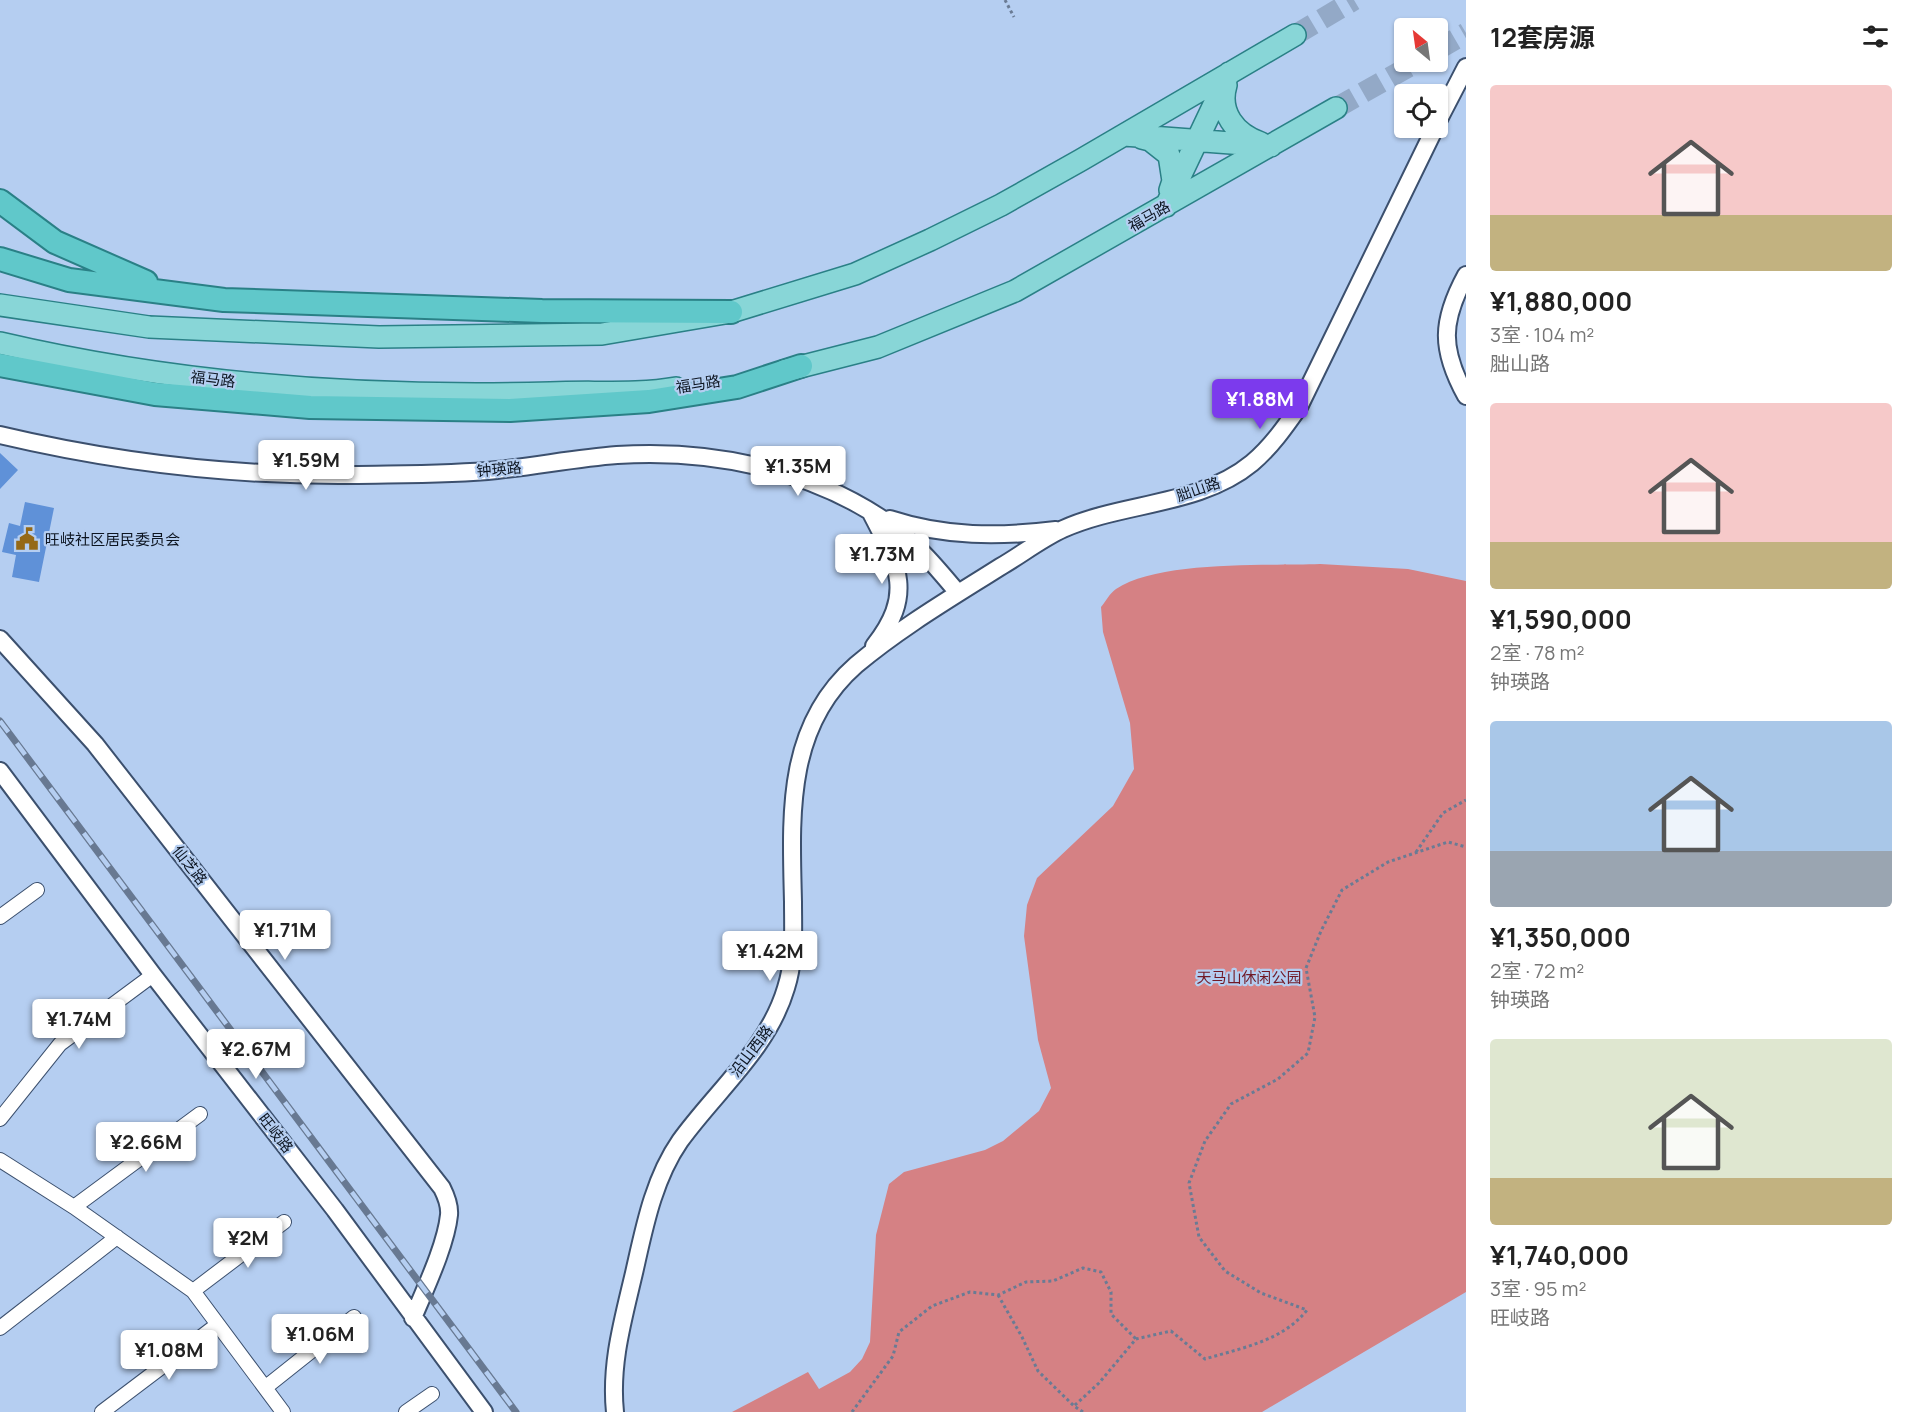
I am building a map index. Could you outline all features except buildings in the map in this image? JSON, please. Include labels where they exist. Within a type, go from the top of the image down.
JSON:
[{"type":"highway","points":[[0,201],[35,229],[84,256],[166,290],[224,300]]},
{"type":"highway","points":[[0,259],[69,280],[224,300],[542,310],[731,312]]},
{"type":"highway","points":[[0,365],[154,393],[310,407],[510,410],[660,399],[737,387],[801,366]]},
{"type":"main road","points":[[0,305],[149,327],[379,337],[602,334],[731,312],[855,274],[1001,205],[1294,35]]},
{"type":"main road","points":[[1166,206],[1229,73]]},
{"type":"main road","points":[[1229,73],[1222,97],[1229,120],[1245,137],[1271,146]]},
{"type":"main road","name":"福马路","points":[[0,343],[115,366],[258,385],[477,395],[671,389],[801,366],[878,347],[991,303],[1063,266],[1336,108]]},
{"type":"main road","points":[[1124,135],[1271,146]]},
{"type":"main road","points":[[1124,135],[1150,140],[1169,155],[1173,181],[1166,206]]},
{"type":"street","points":[[1448,102],[1466,67]]},
{"type":"street","name":"胐山路","points":[[958,593],[1060,530],[1086,520],[1216,485],[1250,464],[1269,447],[1299,407],[1430,138]]},
{"type":"street","points":[[1466,275],[1452,300],[1446,327],[1451,369],[1466,396]]},
{"type":"street","name":"钟瑛路","points":[[0,435],[118,457],[207,468],[334,474],[495,471],[616,455],[708,457],[764,467],[820,487],[870,512],[909,540],[958,593]]},
{"type":"street","points":[[870,512],[913,526],[948,533],[999,536],[1060,530]]},
{"type":"street","points":[[865,658],[882,636],[892,616],[900,582],[883,537],[870,512]]},
{"type":"street","name":"沿山西路","points":[[615,1412],[616,1348],[658,1182],[678,1143],[765,1035],[787,987],[794,935],[791,806],[804,741],[826,699],[865,658],[958,593]]},
{"type":"street","name":"仙芝路","points":[[0,639],[95,744],[442,1188],[449,1206],[448,1222],[413,1318]]},
{"type":"street","name":"旺岐路","points":[[0,771],[153,975],[335,1210],[484,1412]]},
{"type":"street","points":[[0,916],[37,890]]},
{"type":"street","points":[[0,1119],[60,1044],[153,975]]},
{"type":"street","points":[[74,1207],[200,1114]]},
{"type":"street","points":[[1,1162],[74,1207],[193,1291],[283,1412]]},
{"type":"street","points":[[193,1291],[284,1222]]},
{"type":"street","points":[[0,1328],[117,1237]]},
{"type":"street","points":[[266,1387],[354,1317]]},
{"type":"street","points":[[102,1412],[218,1325]]},
{"type":"street","points":[[406,1412],[432,1394]]},
{"type":"path","points":[[1005,0],[1014,17]]},
{"type":"path","points":[[1415,853],[1443,813],[1466,800]]},
{"type":"path","points":[[1074,1406],[1099,1383],[1136,1339],[1171,1331],[1205,1359],[1260,1343],[1296,1324],[1307,1310],[1261,1293],[1225,1271],[1199,1237],[1189,1183],[1205,1141],[1231,1104],[1278,1079],[1308,1053],[1315,1017],[1306,968],[1321,931],[1342,890],[1388,862],[1448,842],[1466,847]]},
{"type":"path","points":[[852,1412],[894,1356],[899,1332],[932,1306],[970,1292],[998,1295],[1026,1282],[1053,1281],[1083,1268],[1101,1272],[1111,1292],[1111,1314],[1136,1339]]},
{"type":"path","points":[[998,1295],[1038,1371],[1083,1412]]},
{"type":"green space","name":"天马山休闲公园","points":[[1320,564],[1408,569],[1466,581],[1466,1292],[1262,1412],[732,1412],[808,1372],[819,1389],[850,1372],[862,1359],[870,1342],[876,1235],[889,1184],[904,1172],[985,1150],[1003,1141],[1039,1111],[1051,1088],[1038,1040],[1024,936],[1027,905],[1037,878],[1113,806],[1134,769],[1130,723],[1103,632],[1101,607],[1116,589],[1135,580],[1159,573],[1215,566]]},
{"type":"tunnel","points":[[1295,35],[1354,0]]},
{"type":"tunnel","points":[[1448,44],[1466,33]]},
{"type":"tunnel","points":[[1336,108],[1399,72]]},
{"type":"railway","points":[[0,721],[516,1412]]},
{"type":"place","name":"旺岐社区居民委员会","points":[[27,539]]}]
